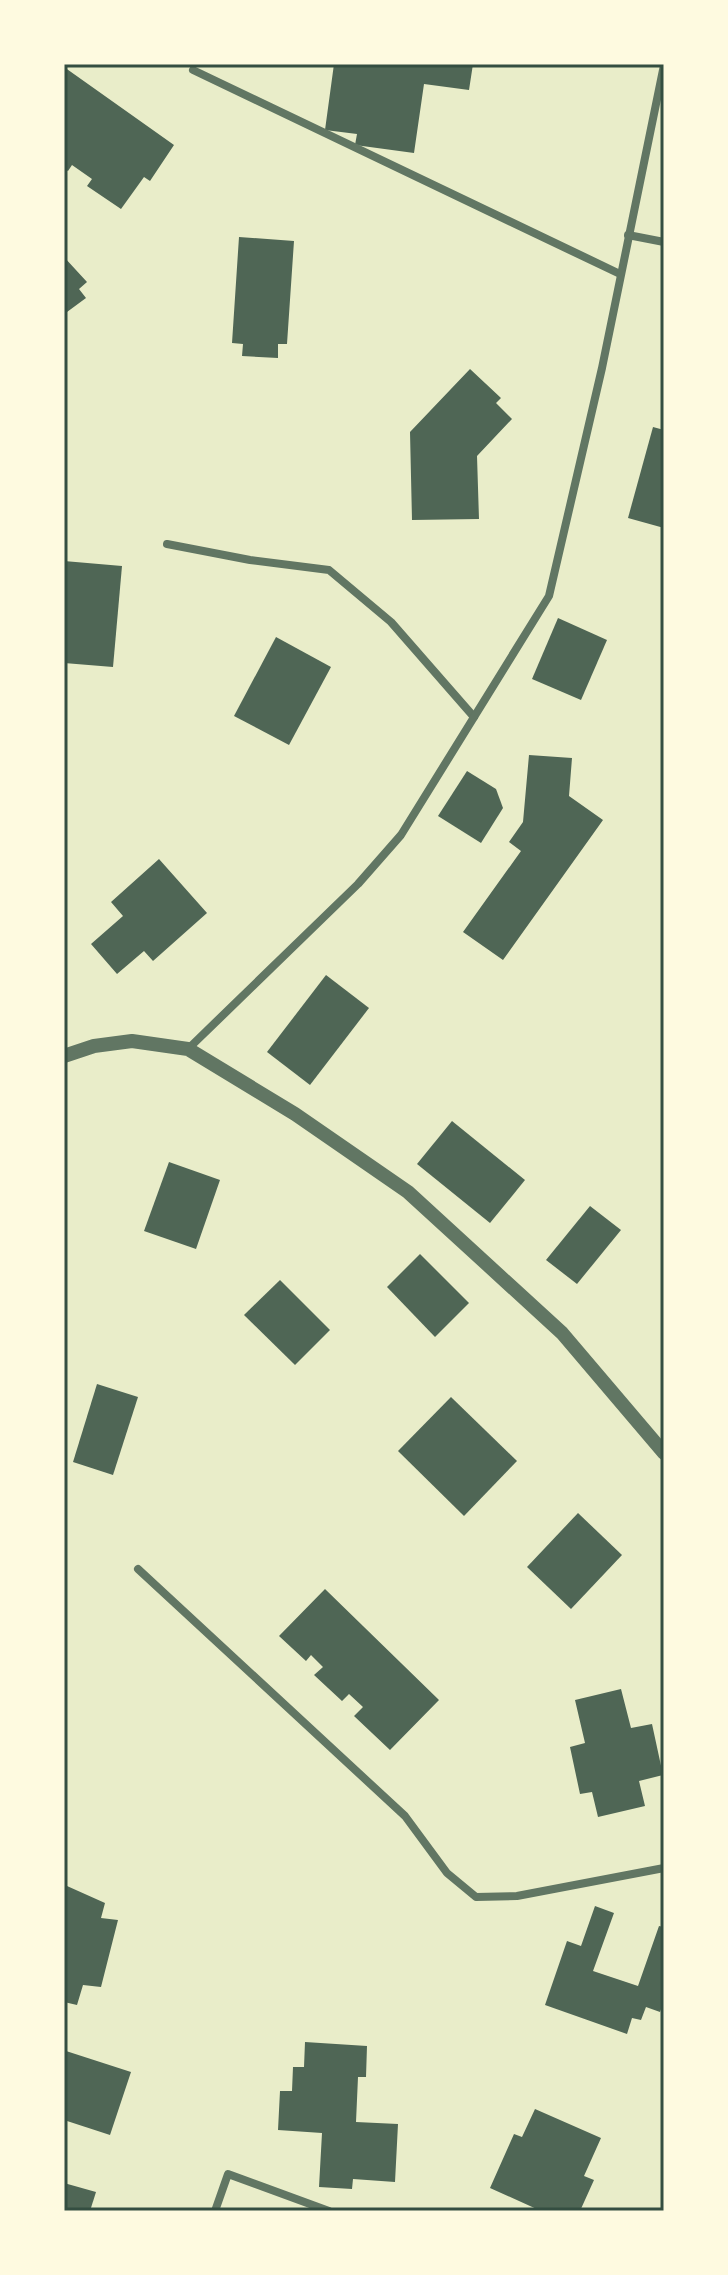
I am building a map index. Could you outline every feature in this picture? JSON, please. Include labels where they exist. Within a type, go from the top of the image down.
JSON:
[{"type":"street","points":[[188,1049],[358,884],[401,835],[549,596],[664,65]]},
{"type":"street","points":[[193,70],[620,274]]},
{"type":"street","points":[[628,235],[664,242]]},
{"type":"street","points":[[167,544],[250,560],[329,570],[391,622],[474,717]]},
{"type":"street","points":[[64,1056],[94,1046],[132,1041],[188,1049],[283,1106],[408,1192],[562,1333],[664,1453]]},
{"type":"street","points":[[138,1569],[405,1816],[447,1873],[476,1897],[517,1896],[664,1868]]},
{"type":"street","points":[[215,2211],[228,2174],[329,2211]]},
{"type":"building","points":[[334,64],[473,64],[469,90],[424,84],[414,153],[355,145],[357,134],[325,130]]},
{"type":"building","points":[[64,67],[174,145],[150,181],[144,177],[121,209],[87,186],[92,179],[72,165],[68,171],[64,169]]},
{"type":"building","points":[[239,237],[294,241],[287,344],[278,344],[278,358],[242,356],[243,344],[232,343]]},
{"type":"building","points":[[64,257],[87,282],[79,289],[86,298],[67,312]]},
{"type":"building","points":[[470,369],[501,398],[496,403],[512,419],[477,456],[479,519],[412,520],[410,432]]},
{"type":"building","points":[[653,427],[664,430],[664,528],[628,518]]},
{"type":"building","points":[[64,561],[122,566],[113,667],[64,663]]},
{"type":"building","points":[[558,618],[607,640],[581,700],[532,679]]},
{"type":"building","points":[[276,637],[331,667],[289,745],[234,716]]},
{"type":"building","points":[[529,755],[572,758],[569,796],[603,820],[503,960],[463,932],[521,851],[509,842],[523,822]]},
{"type":"building","points":[[467,771],[496,789],[503,808],[481,843],[438,816]]},
{"type":"building","points":[[159,859],[207,913],[153,961],[144,951],[117,974],[91,944],[123,916],[111,902]]},
{"type":"building","points":[[326,975],[369,1008],[310,1085],[267,1052]]},
{"type":"building","points":[[452,1121],[525,1180],[490,1223],[417,1164]]},
{"type":"building","points":[[169,1162],[220,1180],[196,1249],[144,1231]]},
{"type":"building","points":[[590,1206],[621,1230],[577,1284],[546,1260]]},
{"type":"building","points":[[420,1254],[469,1303],[435,1337],[387,1287]]},
{"type":"building","points":[[280,1280],[330,1330],[295,1365],[244,1315]]},
{"type":"building","points":[[97,1384],[138,1397],[113,1475],[73,1462]]},
{"type":"building","points":[[451,1397],[517,1461],[464,1516],[398,1451]]},
{"type":"building","points":[[578,1513],[622,1555],[571,1609],[527,1567]]},
{"type":"building","points":[[325,1589],[439,1700],[390,1750],[354,1716],[363,1707],[349,1694],[342,1701],[314,1675],[323,1667],[311,1655],[306,1661],[279,1636]]},
{"type":"building","points":[[621,1689],[631,1728],[652,1724],[663,1775],[639,1781],[645,1806],[598,1817],[592,1792],[580,1794],[570,1747],[585,1743],[575,1700]]},
{"type":"building","points":[[67,1886],[105,1903],[101,1918],[118,1920],[101,1987],[83,1985],[77,2005],[64,2002],[64,1890]]},
{"type":"building","points":[[595,1906],[614,1913],[593,1971],[638,1986],[659,1926],[664,1927],[664,2001],[660,2012],[646,2007],[641,2020],[632,2018],[627,2034],[545,2005],[567,1941],[581,1946]]},
{"type":"building","points":[[305,2042],[367,2046],[366,2077],[358,2077],[356,2122],[398,2124],[395,2182],[353,2179],[352,2189],[319,2187],[322,2133],[278,2130],[280,2091],[292,2091],[293,2067],[304,2067]]},
{"type":"building","points":[[66,2051],[131,2072],[110,2135],[64,2120]]},
{"type":"building","points":[[535,2109],[601,2138],[584,2176],[594,2180],[580,2211],[541,2211],[490,2188],[514,2134],[522,2137]]},
{"type":"building","points":[[64,2183],[96,2192],[90,2211],[64,2211]]}]
